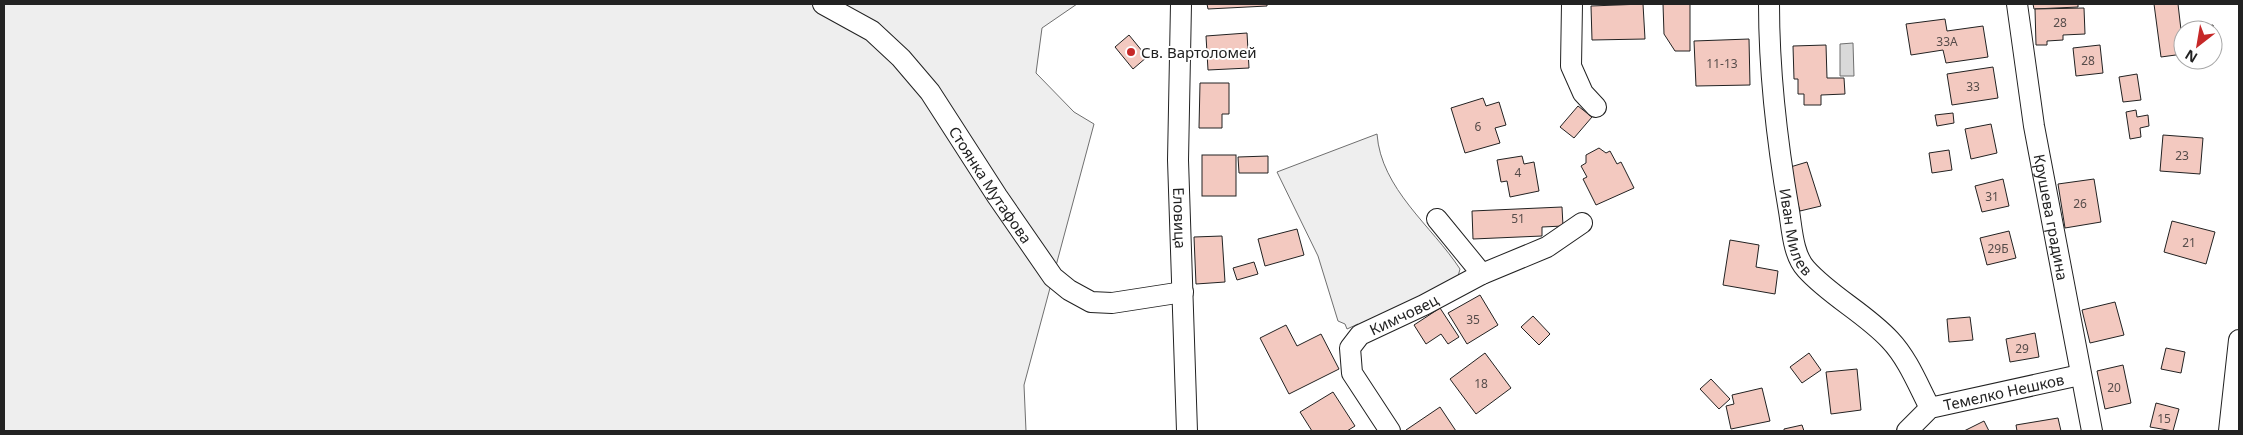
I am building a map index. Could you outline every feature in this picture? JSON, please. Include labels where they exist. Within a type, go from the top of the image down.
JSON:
[{"type":"street","name":"Стоянка Мутафова","points":[[823,4],[872,31],[901,58],[930,92],[997,196],[1053,277],[1068,290],[1091,302],[1112,303],[1183,292]]},
{"type":"street","points":[[1165,4],[1181,10]]},
{"type":"street","points":[[1572,4],[1571,66],[1584,92],[1596,107]]},
{"type":"street","name":"Иван Милев","points":[[1769,4],[1769,58],[1779,156],[1796,249],[1804,268],[1835,296],[1868,320],[1890,340],[1905,360],[1930,408]]},
{"type":"street","name":"Крушева градина","points":[[2017,4],[2034,126],[2092,431]]},
{"type":"street","name":"Еловица","points":[[1181,10],[1178,160],[1187,431]]},
{"type":"street","points":[[1437,219],[1482,274]]},
{"type":"street","name":"Кимчовец","points":[[1390,431],[1352,373],[1350,348],[1360,335],[1424,305],[1482,274],[1547,247],[1582,223]]},
{"type":"street","points":[[2229,431],[2239,340]]},
{"type":"street","name":"Темелко Нешков","points":[[1909,431],[1930,408],[2080,375]]},
{"type":"shaded area","points":[[4,4],[1077,4],[1042,28],[1036,73],[1074,112],[1094,124],[1024,385],[1026,431],[4,431]]},
{"type":"shaded area","points":[[1853,43],[1854,76],[1840,76],[1840,44]]},
{"type":"shaded area","points":[[1377,134],[1381,154],[1398,190],[1460,269],[1457,280],[1359,327],[1358,324],[1347,329],[1345,324],[1338,321],[1318,256],[1277,172]]},
{"type":"building","points":[[1207,4],[1267,4],[1267,6],[1208,9]]},
{"type":"building","points":[[1643,4],[1645,39],[1592,40],[1591,6]]},
{"type":"building","points":[[1663,4],[1690,4],[1690,51],[1675,51],[1664,34]]},
{"type":"building","points":[[2033,4],[2078,4],[2078,7],[2034,9]]},
{"type":"building","points":[[2154,4],[2178,4],[2180,20],[2173,20],[2173,55],[2161,57]]},
{"type":"building","points":[[2084,8],[2085,34],[2063,35],[2063,40],[2047,41],[2047,45],[2036,45],[2035,9]]},
{"type":"building","points":[[1945,19],[1947,31],[1983,26],[1988,57],[1946,63],[1943,50],[1911,55],[1906,24]]},
{"type":"building","points":[[1247,33],[1249,68],[1208,70],[1206,36]]},
{"type":"building","name":"Св. Вартоломей","points":[[1129,35],[1147,57],[1133,69],[1115,47]]},
{"type":"building","points":[[1749,39],[1750,85],[1696,86],[1694,41]]},
{"type":"building","points":[[1826,45],[1827,78],[1844,78],[1845,94],[1821,95],[1821,105],[1804,105],[1804,94],[1798,94],[1798,79],[1794,79],[1793,46]]},
{"type":"building","points":[[2100,45],[2103,73],[2076,76],[2073,48]]},
{"type":"building","points":[[1993,67],[1998,98],[1952,105],[1947,74]]},
{"type":"building","points":[[2137,74],[2141,100],[2123,102],[2119,77]]},
{"type":"building","points":[[1200,83],[1229,83],[1229,114],[1222,114],[1222,128],[1199,128]]},
{"type":"building","points":[[1483,98],[1486,106],[1499,102],[1506,125],[1495,128],[1500,143],[1465,153],[1451,108]]},
{"type":"building","points":[[1578,106],[1592,117],[1574,138],[1560,127]]},
{"type":"building","points":[[2136,110],[2137,117],[2148,115],[2149,126],[2140,128],[2141,137],[2130,139],[2126,112]]},
{"type":"building","points":[[1953,113],[1954,123],[1937,126],[1935,115]]},
{"type":"building","points":[[1991,124],[1997,153],[1971,159],[1965,129]]},
{"type":"building","points":[[2163,135],[2203,138],[2200,174],[2160,171]]},
{"type":"building","points":[[1599,148],[1606,153],[1610,151],[1617,164],[1621,162],[1634,188],[1596,205],[1583,179],[1587,177],[1581,166],[1586,163],[1586,155]]},
{"type":"building","points":[[1949,150],[1952,170],[1932,173],[1929,153]]},
{"type":"building","points":[[1202,155],[1236,155],[1236,196],[1202,196]]},
{"type":"building","points":[[1268,156],[1268,173],[1239,173],[1238,157]]},
{"type":"building","points":[[1522,156],[1524,164],[1534,162],[1539,191],[1510,197],[1507,181],[1501,182],[1497,160]]},
{"type":"building","points":[[1807,162],[1821,206],[1800,211],[1787,168]]},
{"type":"building","points":[[2003,179],[2009,206],[1982,212],[1975,186]]},
{"type":"building","points":[[2094,179],[2101,222],[2065,228],[2058,184]]},
{"type":"building","points":[[1562,207],[1563,226],[1542,227],[1542,236],[1473,239],[1472,211]]},
{"type":"building","points":[[2172,221],[2215,232],[2206,264],[2164,252]]},
{"type":"building","points":[[1297,229],[1304,255],[1265,266],[1258,239]]},
{"type":"building","points":[[2009,231],[2016,258],[1987,265],[1980,238]]},
{"type":"building","points":[[1222,236],[1225,282],[1196,284],[1194,237]]},
{"type":"building","points":[[1730,240],[1759,245],[1756,267],[1778,271],[1775,294],[1723,285]]},
{"type":"building","points":[[1254,262],[1258,274],[1237,280],[1233,268]]},
{"type":"building","points":[[1480,295],[1498,325],[1467,344],[1448,313]]},
{"type":"building","points":[[2115,302],[2124,335],[2090,343],[2082,310]]},
{"type":"building","points":[[1440,308],[1459,337],[1448,344],[1441,334],[1426,344],[1414,325]]},
{"type":"building","points":[[1533,316],[1550,334],[1539,345],[1521,327]]},
{"type":"building","points":[[1970,317],[1973,340],[1949,342],[1947,319]]},
{"type":"building","points":[[1286,325],[1297,346],[1321,334],[1339,369],[1289,394],[1260,338]]},
{"type":"building","points":[[2035,333],[2039,357],[2010,362],[2006,339]]},
{"type":"building","points":[[2166,348],[2185,352],[2181,373],[2161,369]]},
{"type":"building","points":[[1485,353],[1511,388],[1476,414],[1450,379]]},
{"type":"building","points":[[1809,353],[1821,370],[1802,383],[1790,367]]},
{"type":"building","points":[[2123,365],[2131,403],[2105,409],[2097,371]]},
{"type":"building","points":[[1857,369],[1861,410],[1831,414],[1826,372]]},
{"type":"building","points":[[1711,379],[1730,399],[1719,409],[1700,389]]},
{"type":"building","points":[[1762,388],[1770,421],[1731,429],[1726,406],[1734,404],[1732,395]]},
{"type":"building","points":[[1333,392],[1355,426],[1347,431],[1312,431],[1300,412]]},
{"type":"building","points":[[2156,403],[2179,409],[2173,431],[2150,427]]},
{"type":"building","points":[[1440,407],[1456,431],[1406,431],[1406,430]]},
{"type":"building","points":[[2058,418],[2061,431],[2017,431],[2016,425]]},
{"type":"building","points":[[1984,421],[1989,431],[1964,431]]},
{"type":"building","points":[[1802,425],[1804,431],[1784,431],[1784,429]]},
{"type":"place","name":"Св. Вартоломей","points":[[1131,52]]}]
